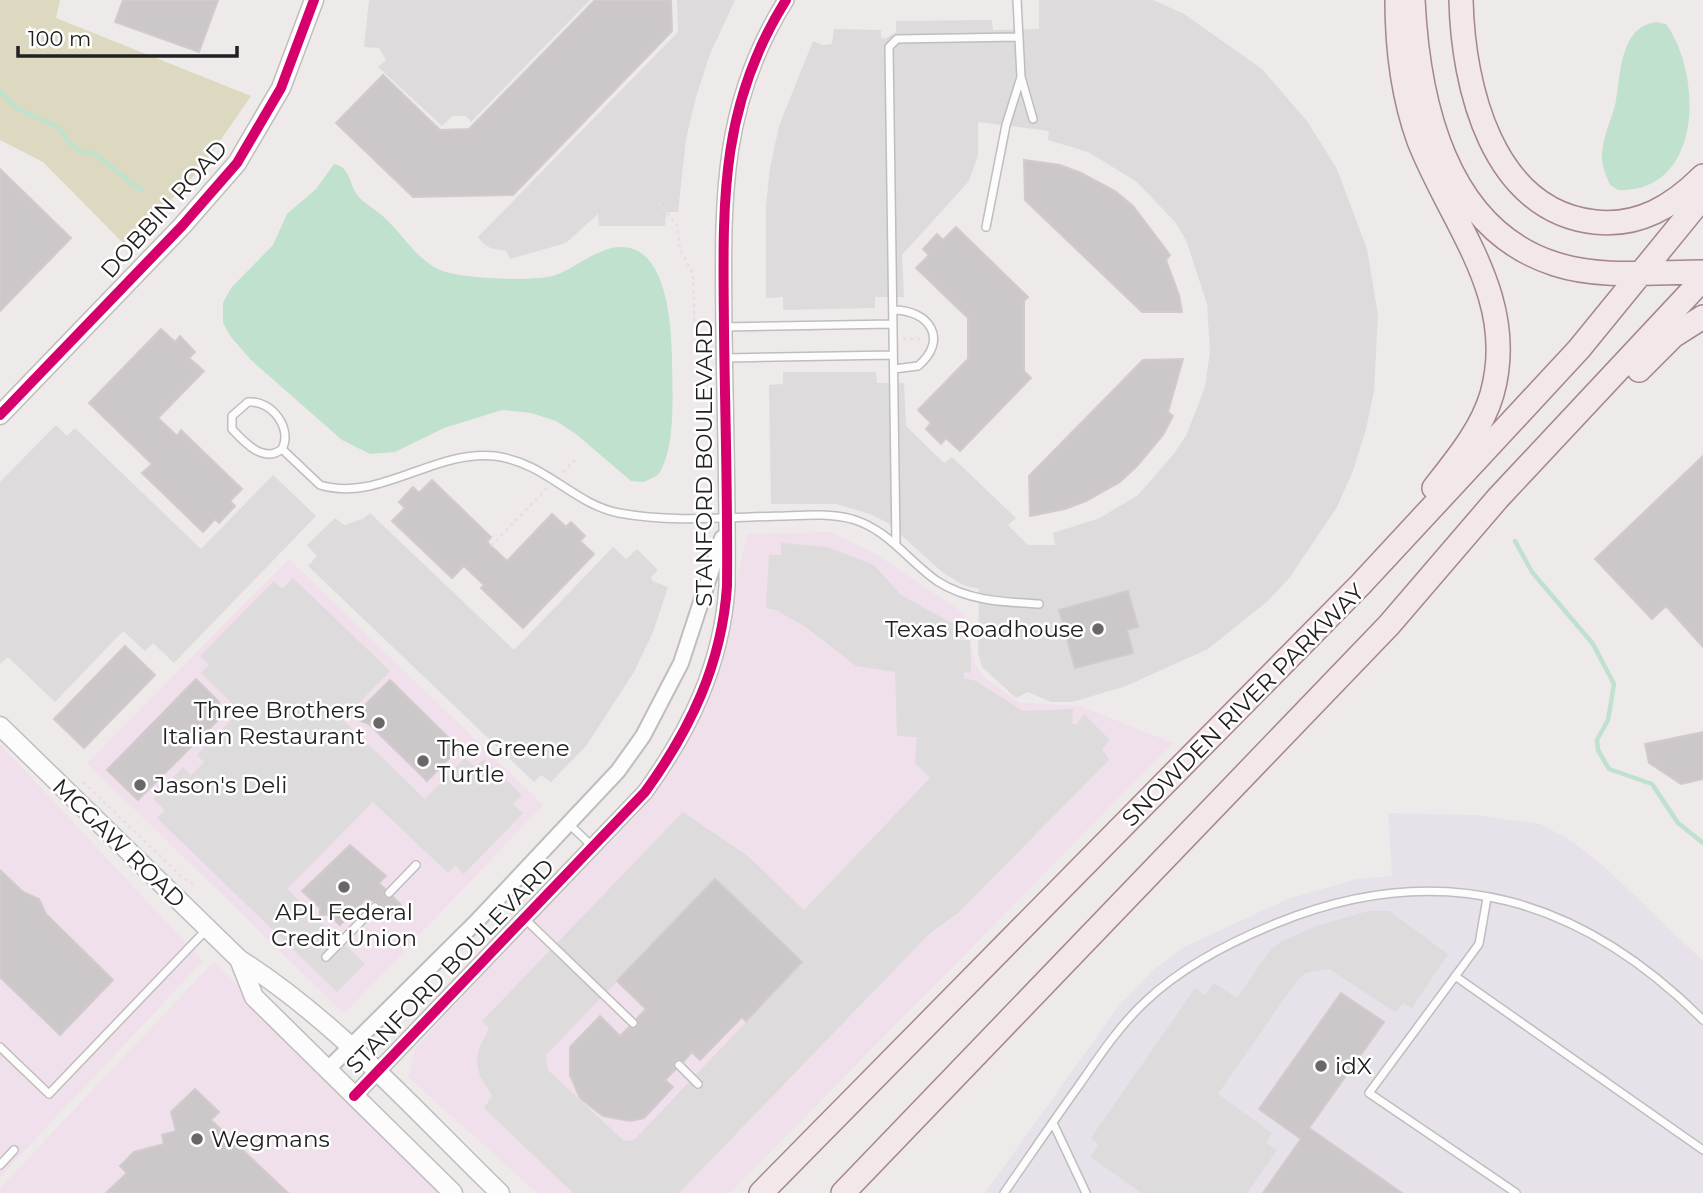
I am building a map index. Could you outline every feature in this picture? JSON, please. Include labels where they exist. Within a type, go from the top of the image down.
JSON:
[{"type":"main road","points":[[1361,584],[1457,458],[1480,421],[1492,396],[1498,354],[1497,315],[1490,289],[1418,138],[1401,67],[1397,0]]},
{"type":"main road","points":[[1413,0],[1418,64],[1434,131],[1462,191],[1483,219],[1503,237],[1531,255],[1555,264],[1588,271],[1703,272]]},
{"type":"main road","points":[[1461,0],[1466,63],[1485,124],[1510,174],[1543,205],[1581,221],[1603,223],[1636,220],[1672,203],[1703,176]]},
{"type":"main road","name":"SNOWDEN RIVER PARKWAY","points":[[761,1193],[1361,584],[1488,450],[1644,272],[1703,197]]},
{"type":"main road","name":"SNOWDEN RIVER PARKWAY","points":[[843,1193],[1389,625],[1498,498],[1703,279]]},
{"type":"main road","points":[[1389,625],[1509,508],[1652,356],[1672,337],[1703,317]]},
{"type":"street","name":"DOBBIN ROAD","points":[[0,415],[191,217],[237,163],[281,88],[314,0]]},
{"type":"street","name":"STANFORD BOULEVARD","points":[[354,1096],[645,792],[672,755],[710,677],[725,621],[727,517],[724,198],[732,130],[757,54],[786,0]]},
{"type":"street","name":"STANFORD BOULEVARD","points":[[328,1069],[618,771],[663,701],[681,663],[709,583],[727,517]]},
{"type":"street","name":"MCGAW ROAD","points":[[0,726],[239,959],[273,981],[351,1048],[500,1193]]},
{"type":"street","name":"MCGAW ROAD","points":[[239,959],[254,997],[453,1193]]},
{"type":"lane","points":[[1017,0],[1021,77],[1033,119]]},
{"type":"lane","points":[[897,544],[888,47],[897,39],[1019,37]]},
{"type":"lane","points":[[986,228],[1006,125],[1021,77]]},
{"type":"lane","points":[[893,310],[909,310],[922,316],[932,331],[931,350],[918,366],[894,369]]},
{"type":"lane","points":[[724,327],[893,324]]},
{"type":"lane","points":[[724,358],[894,355]]},
{"type":"lane","points":[[248,402],[265,406],[284,425],[287,436],[282,449],[273,454],[260,453],[232,429],[232,416],[248,402]]},
{"type":"lane","points":[[282,449],[320,485],[328,488],[370,486],[443,461],[487,456],[510,459],[543,471],[604,509],[680,518],[837,516],[867,524],[897,544],[934,579],[962,594],[1039,604]]},
{"type":"lane","points":[[569,824],[594,848]]},
{"type":"lane","points":[[389,893],[416,864]]},
{"type":"lane","points":[[1004,1193],[1130,1017],[1178,975],[1215,952],[1293,916],[1369,895],[1435,892],[1487,898],[1547,912],[1609,942],[1671,988],[1703,1020]]},
{"type":"lane","points":[[1487,898],[1479,944],[1369,1093],[1516,1193]]},
{"type":"lane","points":[[326,957],[375,907]]},
{"type":"lane","points":[[525,919],[633,1023]]},
{"type":"lane","points":[[0,1047],[49,1094],[208,928]]},
{"type":"lane","points":[[1455,976],[1703,1150]]},
{"type":"lane","points":[[680,1065],[698,1084]]},
{"type":"lane","points":[[1053,1123],[1086,1193]]},
{"type":"lane","points":[[0,1165],[14,1150]]},
{"type":"path","points":[[658,202],[677,225],[680,249],[693,274],[695,342]]},
{"type":"path","points":[[903,339],[923,339]]},
{"type":"path","points":[[563,472],[575,460]]},
{"type":"path","points":[[491,546],[550,485]]},
{"type":"path","points":[[83,782],[183,878],[193,884]]},
{"type":"shaded area","points":[[0,0],[60,0],[56,18],[251,96],[202,167],[127,247],[43,162],[0,140]]},
{"type":"shaded area","points":[[369,0],[590,0],[471,122],[466,116],[452,116],[442,126],[378,67],[386,60],[379,48],[364,47]]},
{"type":"shaded area","points":[[677,0],[735,0],[710,54],[696,97],[686,139],[678,212],[666,212],[665,226],[599,226],[598,214],[566,243],[510,259],[506,251],[490,248],[483,243],[478,237],[678,32]]},
{"type":"shaded area","points":[[1039,0],[1153,0],[1184,14],[1262,69],[1307,121],[1337,169],[1367,249],[1378,315],[1374,391],[1353,471],[1337,507],[1290,577],[1269,600],[1208,649],[1126,686],[1072,702],[1051,702],[1028,692],[1016,698],[982,667],[978,653],[979,589],[963,585],[942,572],[888,523],[870,514],[836,504],[771,504],[769,385],[783,384],[783,372],[876,372],[877,383],[904,383],[906,426],[944,463],[952,457],[1016,518],[1008,525],[1028,545],[1055,545],[1053,533],[1100,518],[1138,495],[1186,436],[1205,387],[1210,351],[1207,304],[1186,240],[1175,222],[1137,182],[1088,152],[1048,140],[1049,131],[978,122],[978,155],[969,181],[902,255],[904,297],[875,297],[875,308],[783,310],[783,297],[766,298],[766,206],[770,168],[779,126],[813,41],[823,45],[832,44],[834,29],[881,30],[881,37],[885,39],[896,32],[896,21],[992,20],[993,30],[1039,29]]},
{"type":"shaded area","points":[[1657,22],[1666,24],[1678,46],[1686,72],[1688,127],[1680,152],[1667,173],[1646,186],[1618,190],[1610,185],[1602,158],[1604,140],[1616,101],[1621,65],[1629,41],[1636,32],[1645,25]]},
{"type":"shaded area","points":[[334,164],[347,173],[358,196],[386,219],[417,254],[440,270],[450,273],[498,278],[546,277],[563,272],[608,249],[627,247],[642,254],[653,266],[661,282],[670,321],[673,400],[671,434],[658,475],[644,482],[631,481],[576,434],[556,421],[531,413],[502,410],[444,428],[395,452],[370,454],[342,440],[251,360],[223,323],[223,303],[231,288],[273,245],[287,214],[316,189]]},
{"type":"shaded area","points":[[56,425],[67,436],[75,428],[201,549],[273,475],[316,516],[174,663],[153,643],[145,651],[123,631],[55,702],[8,657],[0,664],[0,482]]},
{"type":"shaded area","points":[[370,513],[514,650],[613,547],[626,559],[637,549],[658,570],[651,577],[652,581],[668,587],[653,632],[634,672],[586,746],[551,782],[541,775],[534,782],[308,566],[317,556],[307,545],[335,518],[344,525],[363,519]]},
{"type":"shaded area","points":[[830,532],[876,554],[965,614],[975,663],[984,677],[1019,702],[1081,706],[1173,743],[730,1193],[537,1193],[408,1077],[415,1049],[497,958],[637,815],[711,694],[747,534]]},
{"type":"shaded area","points":[[781,543],[827,547],[874,565],[901,595],[959,627],[959,640],[970,640],[971,672],[964,673],[964,678],[976,681],[1023,711],[1073,709],[1072,723],[1076,725],[1084,714],[1110,740],[1102,749],[1109,760],[958,913],[930,933],[679,1193],[573,1193],[484,1108],[492,1096],[480,1076],[477,1064],[478,1051],[489,1028],[482,1021],[683,812],[749,857],[804,910],[930,778],[915,763],[917,737],[897,736],[895,672],[856,666],[807,628],[776,610],[766,608],[769,555],[781,555]],"holes":[[[715,880],[802,963],[634,1140],[624,1141],[548,1070],[546,1055]]]},
{"type":"shaded area","points":[[289,559],[543,805],[344,1014],[87,763]]},
{"type":"shaded area","points":[[293,578],[390,671],[343,720],[425,799],[465,758],[475,767],[484,759],[522,795],[513,804],[523,813],[464,874],[455,865],[448,873],[373,802],[287,889],[365,964],[337,992],[157,818],[165,810],[153,799],[183,767],[191,775],[204,762],[197,755],[240,711],[201,673],[209,665],[200,656],[274,581],[282,589]]},
{"type":"shaded area","points":[[0,744],[203,961],[0,1177]]},
{"type":"shaded area","points":[[1388,813],[1475,815],[1540,824],[1572,841],[1608,870],[1703,961],[1703,1193],[985,1193],[1118,1007],[1153,970],[1186,946],[1288,899],[1356,879],[1392,876]]},
{"type":"shaded area","points":[[1368,911],[1389,911],[1448,954],[1412,1008],[1403,1003],[1395,1012],[1329,969],[1305,973],[1295,983],[1218,1094],[1272,1133],[1266,1143],[1277,1150],[1247,1193],[1142,1193],[1090,1157],[1099,1145],[1091,1138],[1195,988],[1205,995],[1214,983],[1237,998],[1271,949],[1281,942],[1316,926]]},
{"type":"shaded area","points":[[214,961],[446,1193],[0,1193],[0,1188]]},
{"type":"building","points":[[123,0],[218,0],[199,52],[115,22]]},
{"type":"building","points":[[595,0],[671,0],[672,31],[513,195],[413,197],[336,123],[383,75],[440,130],[469,129]]},
{"type":"building","points":[[1024,160],[1060,165],[1081,173],[1115,191],[1133,206],[1170,255],[1166,260],[1179,295],[1182,312],[1142,312],[1025,200]]},
{"type":"building","points":[[0,169],[71,238],[0,311]]},
{"type":"building","points":[[956,227],[1028,297],[1024,301],[1024,371],[1031,378],[960,451],[946,438],[941,444],[926,429],[931,423],[918,410],[968,359],[968,318],[916,268],[929,255],[923,249],[937,234],[943,240]]},
{"type":"building","points":[[161,329],[175,342],[180,336],[195,352],[189,358],[204,371],[158,418],[177,436],[181,430],[242,489],[230,501],[235,506],[219,523],[215,519],[203,532],[142,473],[152,464],[89,403]]},
{"type":"building","points":[[1183,359],[1168,412],[1173,416],[1163,435],[1137,466],[1120,482],[1086,501],[1065,509],[1030,516],[1029,476],[1143,360]]},
{"type":"building","points":[[1703,456],[1703,647],[1666,606],[1652,619],[1595,559]]},
{"type":"building","points":[[432,480],[491,537],[487,542],[507,561],[552,514],[566,527],[571,522],[585,536],[580,541],[594,554],[523,628],[481,588],[484,585],[464,566],[452,578],[392,521],[405,508],[399,502],[413,487],[419,493]]},
{"type":"building","name":"Texas Roadhouse","points":[[1128,591],[1138,627],[1127,630],[1133,653],[1075,668],[1059,610]]},
{"type":"building","points":[[125,646],[155,675],[84,748],[54,719]]},
{"type":"building","points":[[196,679],[219,702],[218,720],[138,800],[107,770]]},
{"type":"building","points":[[390,680],[459,748],[427,781],[369,724],[358,720],[358,712]]},
{"type":"building","points":[[1703,732],[1703,779],[1681,784],[1649,763],[1645,744]]},
{"type":"building","name":"APL Federal Credit Union","points":[[350,845],[386,876],[379,883],[385,889],[384,897],[393,897],[401,905],[387,919],[379,911],[380,903],[366,899],[340,925],[329,915],[320,915],[320,908],[302,891]]},
{"type":"building","points":[[0,870],[23,892],[39,899],[46,914],[113,980],[60,1035],[0,977]]},
{"type":"building","points":[[715,879],[802,962],[746,1021],[742,1017],[700,1060],[692,1052],[684,1061],[675,1060],[675,1070],[665,1080],[673,1087],[644,1118],[630,1121],[603,1116],[580,1098],[570,1075],[570,1047],[600,1016],[620,1036],[629,1027],[638,1027],[637,1018],[646,1009],[617,981]]},
{"type":"building","name":"idX","points":[[1341,993],[1384,1022],[1309,1128],[1402,1193],[1263,1193],[1301,1139],[1259,1109]]},
{"type":"building","name":"Wegmans","points":[[195,1089],[219,1112],[211,1120],[288,1193],[106,1193],[127,1173],[120,1166],[134,1152],[164,1144],[162,1135],[176,1131],[171,1112]]},
{"type":"waterway","points":[[0,91],[18,109],[58,127],[70,144],[80,151],[95,154],[141,190]]},
{"type":"waterway","points":[[1515,541],[1532,572],[1593,644],[1614,684],[1608,720],[1597,740],[1598,750],[1609,769],[1652,784],[1678,823],[1703,843]]},
{"type":"cycle path","points":[[0,415],[182,226],[237,163],[281,88],[314,0]]},
{"type":"cycle path","points":[[354,1096],[645,792],[676,745],[701,695],[718,642],[727,586],[724,242],[729,159],[747,80],[764,40],[786,0]]},
{"type":"place","name":"Texas Roadhouse","points":[[1098,629]]},
{"type":"place","name":"Three Brothers Italian Restaurant","points":[[379,723]]},
{"type":"place","name":"The Greene Turtle","points":[[423,761]]},
{"type":"place","name":"Jason's Deli","points":[[140,785]]},
{"type":"place","name":"APL Federal Credit Union","points":[[344,887]]},
{"type":"place","name":"idX","points":[[1321,1066]]},
{"type":"place","name":"Wegmans","points":[[197,1139]]}]
